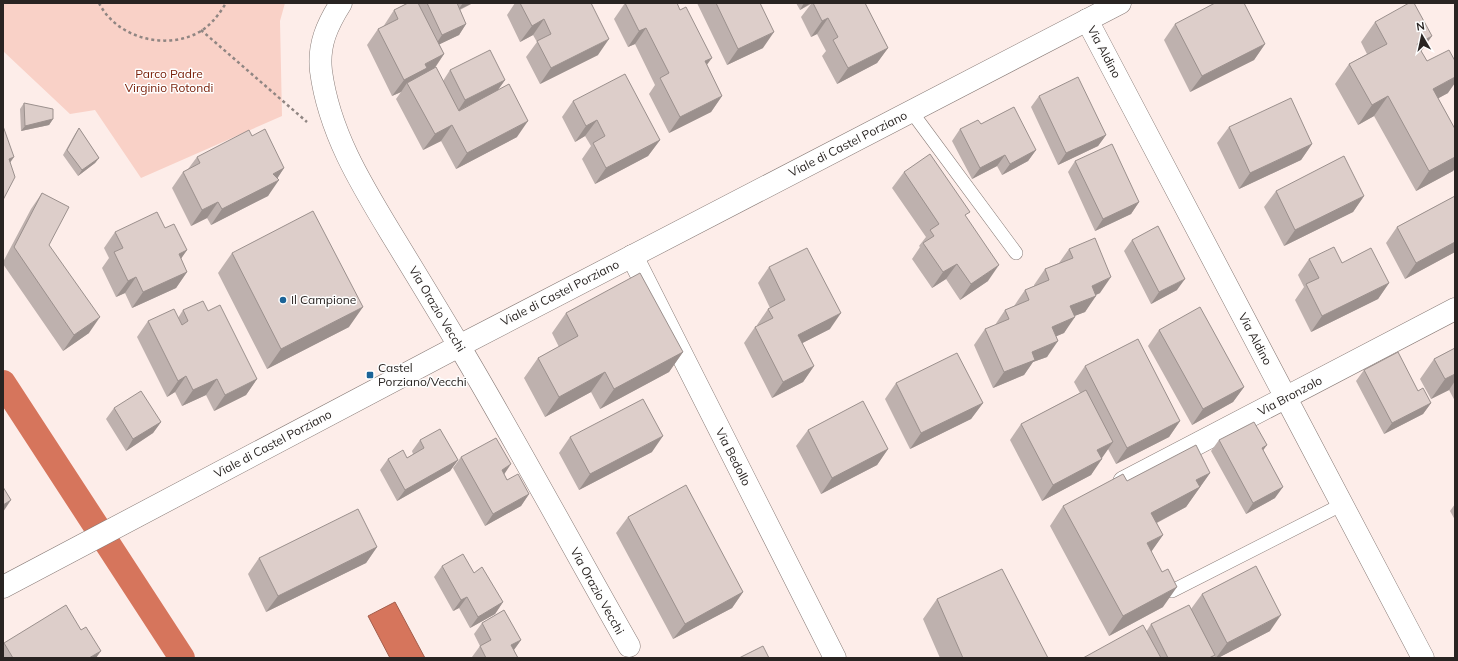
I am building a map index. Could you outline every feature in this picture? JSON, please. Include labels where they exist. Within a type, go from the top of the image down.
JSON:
[{"type":"street","name":"Via Orazio Vecchi","points":[[341,3],[325,30],[320,55],[324,83],[334,122],[347,156],[362,185],[459,346],[628,646]]},
{"type":"street","name":"Viale di Castel Porziano","points":[[3,587],[459,346],[1120,3]]},
{"type":"street","name":"Via Aldino","points":[[1087,20],[1423,658]]},
{"type":"street","name":"Via Bedollo","points":[[632,256],[835,658]]},
{"type":"street","name":"Via Bronzolo","points":[[1124,482],[1455,309]]},
{"type":"lane","points":[[911,111],[1016,253]]},
{"type":"lane","points":[[1172,591],[1343,504]]},
{"type":"path","points":[[99,3],[114,23],[134,35],[156,41],[180,39],[201,30],[219,15],[226,3]]},
{"type":"path","points":[[201,30],[312,126]]},
{"type":"green space","name":"Parco Padre Virginio Rotondi","points":[[3,3],[285,3],[280,21],[282,116],[141,178],[95,110],[70,114],[3,51]]},
{"type":"shaded area","points":[[395,602],[425,658],[390,658],[368,616]]},
{"type":"building","points":[[408,3],[418,3],[444,54],[425,64],[427,68],[404,80],[378,29],[398,19],[394,10]]},
{"type":"building","points":[[427,3],[457,3],[466,24],[442,35]]},
{"type":"building","points":[[520,3],[591,3],[609,39],[551,68],[537,41],[551,34],[544,19],[532,26]]},
{"type":"building","points":[[625,3],[677,3],[680,10],[686,7],[712,58],[705,61],[722,96],[680,117],[660,78],[669,73],[646,28],[639,31]]},
{"type":"building","points":[[716,3],[760,3],[774,32],[738,49]]},
{"type":"building","points":[[813,3],[865,3],[888,48],[848,68],[833,40],[838,37],[828,18],[822,21]]},
{"type":"building","points":[[1215,3],[1244,3],[1265,44],[1202,76],[1175,24]]},
{"type":"building","points":[[1409,3],[1414,3],[1432,36],[1417,44],[1427,61],[1449,50],[1455,61],[1455,77],[1433,89],[1455,129],[1455,157],[1429,171],[1388,96],[1372,105],[1349,64],[1387,44],[1375,22]]},
{"type":"building","points":[[490,50],[505,80],[465,100],[450,70]]},
{"type":"building","points":[[436,67],[459,111],[509,84],[528,121],[467,153],[452,125],[435,134],[407,83]]},
{"type":"building","points":[[625,74],[660,140],[606,168],[593,143],[605,136],[597,120],[586,126],[573,101]]},
{"type":"building","points":[[1078,77],[1106,135],[1066,153],[1039,96]]},
{"type":"building","points":[[1291,98],[1312,144],[1250,173],[1229,127]]},
{"type":"building","points":[[24,103],[53,109],[53,119],[25,126]]},
{"type":"building","points":[[1014,107],[1036,150],[1010,164],[1005,155],[980,168],[960,129],[978,120],[981,124]]},
{"type":"building","points":[[3,126],[14,157],[9,159],[15,177],[3,200]]},
{"type":"building","points":[[79,128],[99,158],[82,170],[67,150]]},
{"type":"building","points":[[265,129],[284,168],[273,174],[279,180],[222,209],[218,202],[202,210],[183,172],[200,163],[197,157],[249,130],[252,136]]},
{"type":"building","points":[[1112,144],[1139,202],[1103,219],[1075,161]]},
{"type":"building","points":[[930,154],[970,212],[965,215],[999,265],[971,284],[957,264],[943,272],[923,243],[934,236],[930,230],[939,224],[904,172]]},
{"type":"building","points":[[1344,156],[1364,196],[1295,230],[1276,191]]},
{"type":"building","points":[[42,193],[69,207],[49,245],[100,317],[74,335],[14,247]]},
{"type":"building","points":[[1455,196],[1455,242],[1416,263],[1397,227]]},
{"type":"building","name":"Il Campione","points":[[313,211],[363,307],[281,349],[232,253]]},
{"type":"building","points":[[157,212],[165,228],[174,224],[187,250],[179,254],[187,272],[143,292],[136,277],[128,281],[114,252],[123,248],[115,232]]},
{"type":"building","points":[[1158,226],[1185,279],[1159,292],[1132,240]]},
{"type":"building","points":[[1095,238],[1111,277],[1092,286],[1096,296],[1070,306],[1075,317],[1052,327],[1058,341],[1032,352],[1035,360],[1004,372],[985,329],[1009,319],[1005,310],[1029,300],[1025,290],[1049,280],[1045,269],[1073,258],[1069,249]]},
{"type":"building","points":[[1334,247],[1342,263],[1371,248],[1389,283],[1322,316],[1306,284],[1319,278],[1309,259]]},
{"type":"building","points":[[807,248],[841,313],[798,335],[814,366],[783,382],[755,327],[773,318],[768,309],[785,300],[769,267]]},
{"type":"building","points":[[640,273],[683,352],[614,389],[605,372],[559,397],[538,358],[578,336],[566,313]]},
{"type":"building","points":[[203,301],[208,311],[220,305],[257,379],[225,395],[217,379],[193,390],[186,376],[178,381],[148,321],[174,309],[182,325],[188,321],[183,310]]},
{"type":"building","points":[[1200,307],[1244,387],[1203,409],[1159,330]]},
{"type":"building","points":[[1138,339],[1180,421],[1127,448],[1085,366]]},
{"type":"building","points":[[1455,348],[1455,374],[1445,379],[1434,359]]},
{"type":"building","points":[[1398,352],[1418,391],[1423,388],[1431,403],[1392,423],[1364,370]]},
{"type":"building","points":[[957,353],[983,403],[921,433],[896,383]]},
{"type":"building","points":[[1086,390],[1113,442],[1097,450],[1102,459],[1053,485],[1021,424]]},
{"type":"building","points":[[141,391],[161,422],[133,439],[114,408]]},
{"type":"building","points":[[643,399],[663,436],[590,474],[570,437]]},
{"type":"building","points":[[863,401],[888,449],[832,478],[808,430]]},
{"type":"building","points":[[1254,422],[1267,445],[1262,448],[1283,487],[1253,503],[1219,440]]},
{"type":"building","points":[[440,429],[458,460],[405,490],[388,459],[403,450],[407,458],[424,448],[420,440]]},
{"type":"building","points":[[496,438],[511,464],[502,470],[507,480],[518,474],[529,494],[493,514],[461,457]]},
{"type":"building","points":[[1196,445],[1210,473],[1196,480],[1200,487],[1151,513],[1163,535],[1147,543],[1162,572],[1168,569],[1177,587],[1123,616],[1063,506],[1123,474],[1127,481]]},
{"type":"building","points":[[686,485],[743,592],[685,624],[628,517]]},
{"type":"building","points":[[3,487],[11,500],[3,505]]},
{"type":"building","points":[[358,509],[377,547],[278,596],[259,558]]},
{"type":"building","points":[[463,554],[474,573],[482,567],[503,602],[478,617],[467,597],[461,600],[442,566]]},
{"type":"building","points":[[1256,566],[1281,615],[1227,643],[1202,594]]},
{"type":"building","points":[[1002,569],[1048,658],[963,658],[937,599]]},
{"type":"building","points":[[66,605],[81,630],[86,627],[101,651],[89,658],[13,658],[4,643]]},
{"type":"building","points":[[1189,605],[1215,655],[1209,658],[1168,658],[1151,624]]},
{"type":"building","points":[[504,610],[521,640],[511,645],[518,658],[486,658],[480,646],[491,640],[482,623]]},
{"type":"building","points":[[1143,625],[1161,658],[1083,658]]},
{"type":"building","points":[[763,646],[769,658],[739,658]]},
{"type":"waterway","points":[[3,383],[182,658]]},
{"type":"place","name":"Il Campione","points":[[283,300]]},
{"type":"place","name":"Castel Porziano/Vecchi","points":[[370,375]]}]
